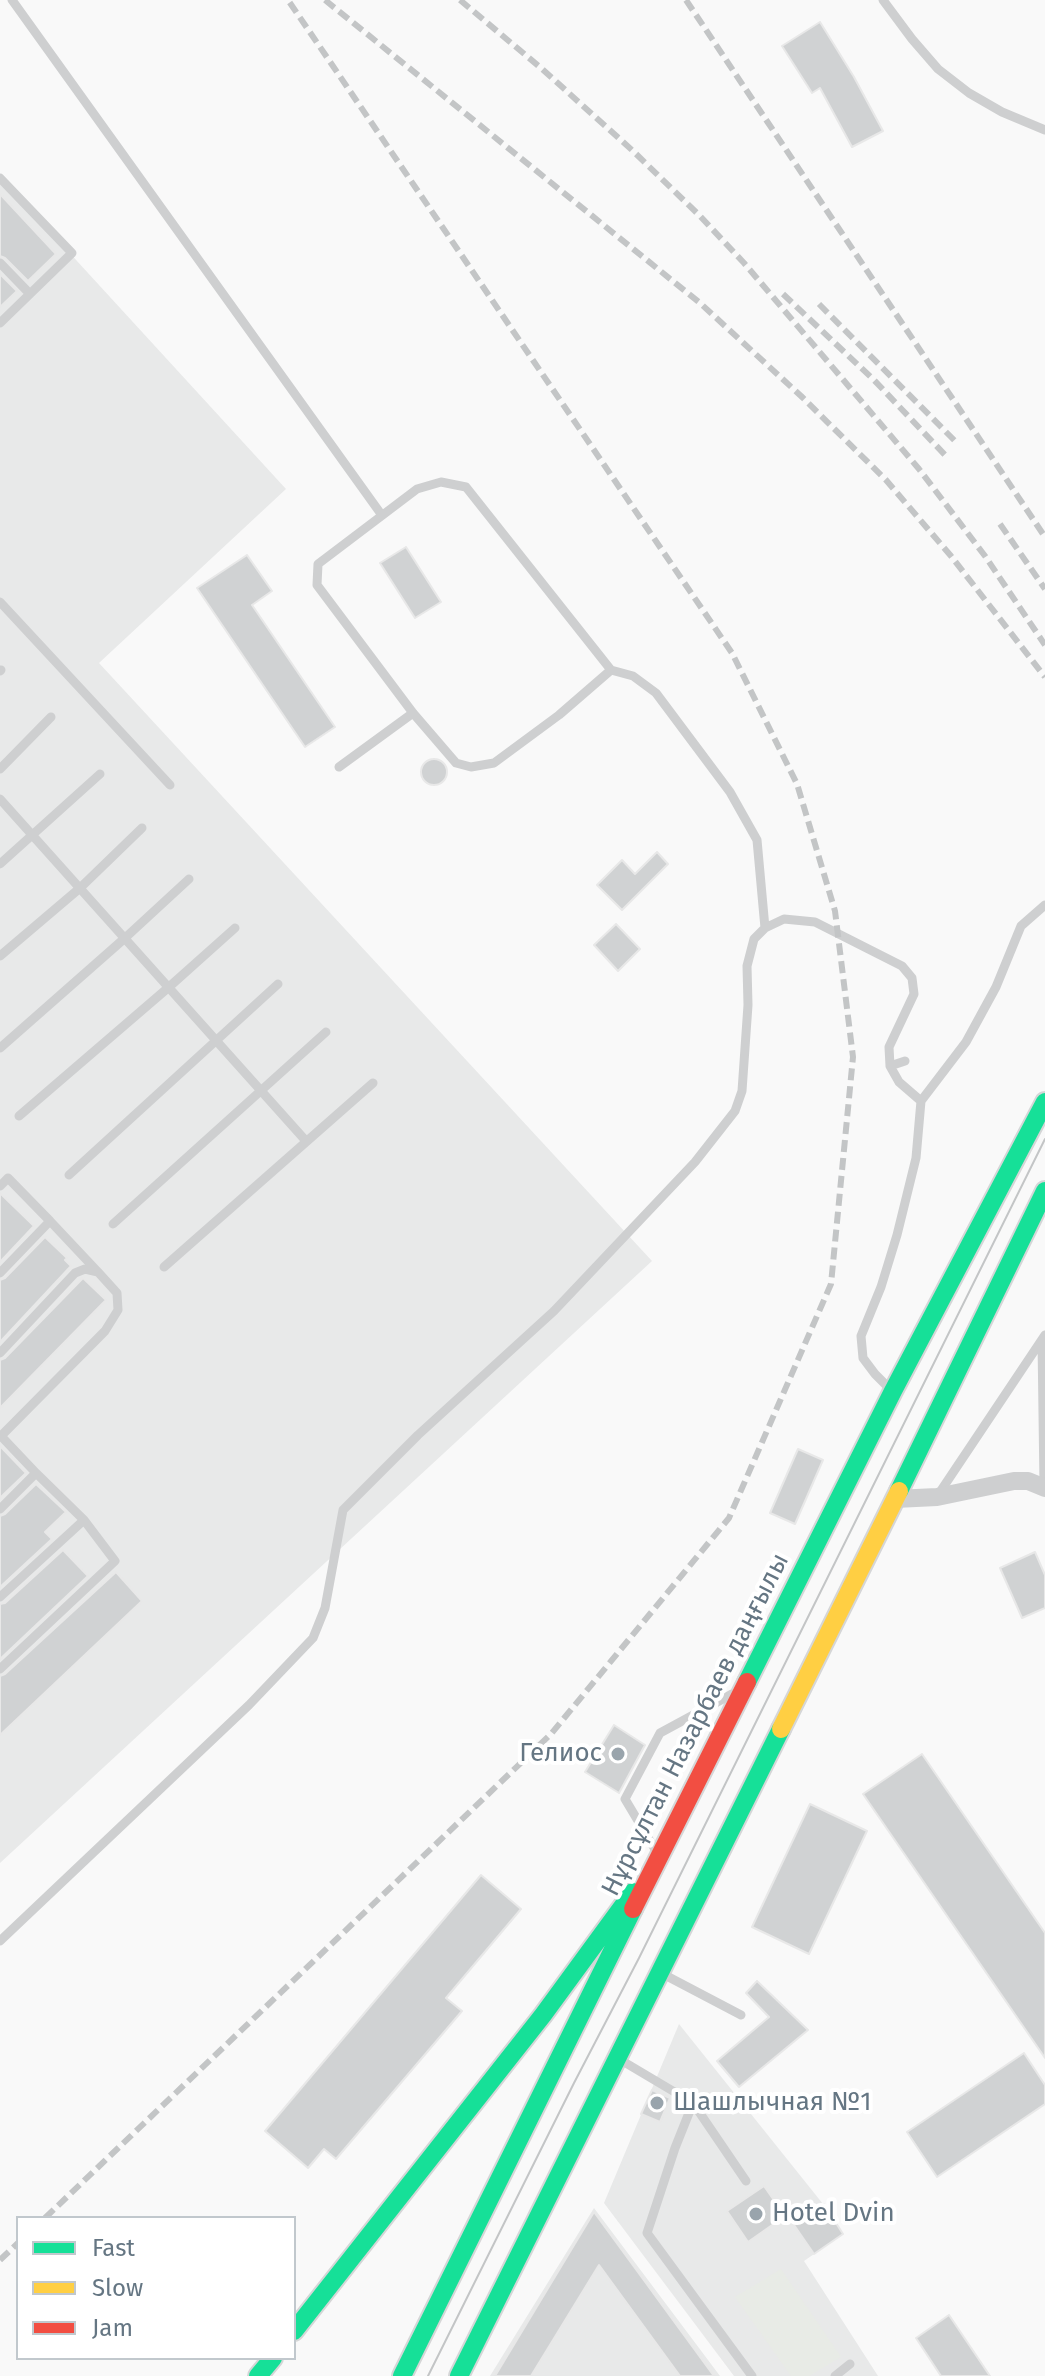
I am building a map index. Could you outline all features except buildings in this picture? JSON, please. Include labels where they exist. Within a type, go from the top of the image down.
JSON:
[{"type":"main road","name":"Нұрсұлтан Назарбаев даңғылы","points":[[402,2376],[893,1391],[1045,1102]]},
{"type":"main road","points":[[459,2376],[1045,1191]]},
{"type":"main road","points":[[296,2328],[543,2015],[659,1857]]},
{"type":"main road","points":[[258,2376],[271,2360]]},
{"type":"street","points":[[895,1499],[937,1497],[1014,1481],[1028,1481],[1044,1487]]},
{"type":"lane","points":[[12,0],[381,514]]},
{"type":"lane","points":[[883,0],[938,69],[969,93],[1002,112],[1045,130]]},
{"type":"lane","points":[[0,178],[72,253],[0,323]]},
{"type":"lane","points":[[0,263],[30,294]]},
{"type":"lane","points":[[611,670],[559,715],[494,763],[471,767],[456,763],[413,713],[317,585],[318,564],[417,489],[441,482],[466,487],[611,670],[633,676],[656,693],[730,792],[757,840],[765,928]]},
{"type":"lane","points":[[0,602],[170,785]]},
{"type":"lane","points":[[339,767],[413,713]]},
{"type":"lane","points":[[0,769],[51,717]]},
{"type":"lane","points":[[0,864],[100,774]]},
{"type":"lane","points":[[0,799],[306,1141]]},
{"type":"lane","points":[[0,956],[80,888],[142,828]]},
{"type":"lane","points":[[0,1048],[189,879]]},
{"type":"lane","points":[[893,1391],[863,1358],[861,1336],[897,1235],[916,1158],[921,1101],[966,1042],[996,987],[1021,926],[1045,905]]},
{"type":"lane","points":[[0,1941],[249,1705],[313,1638],[325,1608],[343,1510],[418,1435],[554,1311],[695,1162],[735,1111],[742,1091],[748,1005],[747,966],[754,939],[765,928],[784,919],[815,922],[902,966],[912,978],[914,994],[889,1047],[890,1066],[899,1082],[921,1101]]},
{"type":"lane","points":[[19,1116],[235,928]]},
{"type":"lane","points":[[69,1175],[278,984]]},
{"type":"lane","points":[[113,1224],[326,1032]]},
{"type":"lane","points":[[890,1066],[905,1061]]},
{"type":"lane","points":[[164,1267],[373,1083]]},
{"type":"lane","points":[[0,1170],[117,1293],[118,1310],[105,1331],[0,1436],[84,1520],[115,1561],[0,1669]]},
{"type":"lane","points":[[0,1186],[8,1178]]},
{"type":"lane","points":[[0,1273],[50,1221]]},
{"type":"lane","points":[[0,1353],[75,1273],[85,1269],[98,1272]]},
{"type":"lane","points":[[1043,1338],[1044,1487]]},
{"type":"lane","points":[[937,1497],[1043,1338]]},
{"type":"lane","points":[[0,1509],[36,1473]]},
{"type":"lane","points":[[0,1597],[84,1520]]},
{"type":"lane","points":[[659,1857],[625,1799],[660,1733],[746,1687]]},
{"type":"lane","points":[[658,1972],[741,2015]]},
{"type":"lane","points":[[616,2057],[693,2103],[746,2181]]},
{"type":"lane","points":[[693,2103],[647,2233],[752,2376]]},
{"type":"lane","points":[[835,2376],[850,2364]]},
{"type":"shaded area","points":[[0,177],[286,489],[99,663],[652,1261],[0,1863]]},
{"type":"shaded area","points":[[679,2024],[823,2204],[843,2234],[804,2261],[878,2376],[734,2376],[604,2203]]},
{"type":"shaded area","points":[[594,2208],[720,2376],[490,2376]]},
{"type":"shaded area","points":[[781,2269],[841,2357],[809,2376],[791,2376],[735,2297]]},
{"type":"tram line","points":[[428,2376],[1045,1139]]},
{"type":"railway","points":[[47,2216],[551,1734],[729,1518],[831,1284],[853,1057],[835,911],[797,784],[732,653],[288,0]]},
{"type":"railway","points":[[325,0],[700,303],[801,396],[886,480],[951,556],[1045,677]]},
{"type":"railway","points":[[460,0],[633,151],[744,263],[919,469],[985,556],[1045,645]]},
{"type":"railway","points":[[686,0],[1045,537]]},
{"type":"railway","points":[[783,294],[874,380],[945,455]]},
{"type":"railway","points":[[819,304],[956,442]]},
{"type":"railway","points":[[1000,524],[1045,589]]},
{"type":"railway","points":[[0,2260],[16,2245]]},
{"type":"traffic: fast","points":[[747,1682],[893,1391],[1045,1102]]},
{"type":"traffic: fast","points":[[899,1491],[1045,1191]]},
{"type":"traffic: fast","points":[[459,2376],[781,1729]]},
{"type":"traffic: fast","points":[[296,2328],[543,2015],[633,1892]]},
{"type":"traffic: fast","points":[[402,2376],[633,1909]]},
{"type":"traffic: fast","points":[[258,2376],[271,2360]]},
{"type":"traffic: slow","points":[[781,1729],[899,1491]]},
{"type":"traffic: jam","points":[[633,1909],[747,1682]]},
{"type":"place","name":"Гелиос","points":[[618,1754]]},
{"type":"place","name":"Шашлычная №1","points":[[657,2103]]},
{"type":"place","name":"Hotel Dvin","points":[[756,2214]]}]
